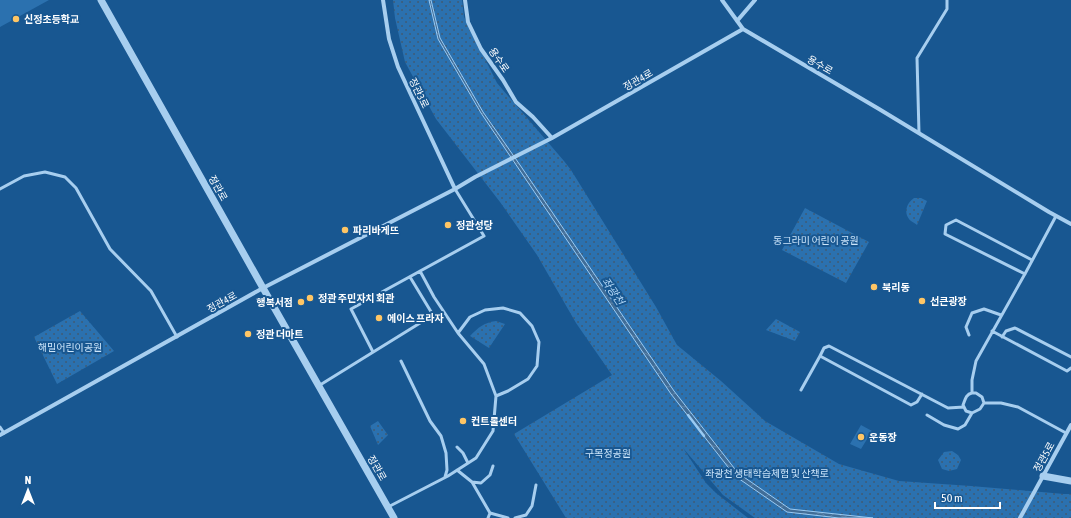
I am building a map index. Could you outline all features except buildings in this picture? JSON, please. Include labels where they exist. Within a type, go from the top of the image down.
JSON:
[{"type":"street","name":"정관로","points":[[101,0],[394,518]]},
{"type":"street","name":"정관3로","points":[[383,0],[389,39],[398,67],[454,189]]},
{"type":"street","name":"용수로","points":[[465,0],[468,22],[481,49],[503,80],[516,102],[533,117],[552,138]]},
{"type":"street","name":"용수로","points":[[722,0],[743,29],[1071,224]]},
{"type":"street","points":[[737,21],[755,0]]},
{"type":"street","name":"정관4로","points":[[2,434],[263,288],[552,138],[743,29]]},
{"type":"street","name":"정관5로","points":[[1020,518],[1071,425]]},
{"type":"street","points":[[1043,476],[1071,481]]},
{"type":"lane","points":[[919,133],[917,58],[947,9],[946,0]]},
{"type":"lane","points":[[0,189],[24,176],[45,172],[65,177],[76,188],[110,249],[151,291],[177,336]]},
{"type":"lane","points":[[373,352],[352,309],[484,236],[454,189]]},
{"type":"lane","points":[[972,393],[972,380],[976,361],[1056,216]]},
{"type":"lane","points":[[1025,274],[945,234],[946,225],[956,220],[1032,260]]},
{"type":"lane","points":[[388,507],[458,470],[476,458],[493,432],[496,396],[484,364],[458,333],[434,297],[420,271]]},
{"type":"lane","points":[[318,386],[433,315],[410,276]]},
{"type":"lane","points":[[458,333],[470,317],[485,310],[503,308],[520,313],[532,326],[539,342],[537,366],[528,379],[508,391],[496,396]]},
{"type":"lane","points":[[969,335],[966,326],[972,314],[984,310],[1001,316]]},
{"type":"lane","points":[[1002,337],[1006,331],[1015,328],[1071,357]]},
{"type":"lane","points":[[992,331],[1067,372],[1071,368]]},
{"type":"lane","points":[[801,390],[824,348],[830,346],[948,408],[964,407]]},
{"type":"lane","points":[[820,356],[911,405],[917,402],[922,394]]},
{"type":"lane","points":[[401,362],[430,421],[442,436],[448,470],[445,477]]},
{"type":"lane","points":[[972,413],[966,411],[963,405],[965,398],[972,393],[976,393],[982,397],[984,403]]},
{"type":"lane","points":[[928,415],[944,425],[958,429],[966,425],[972,413],[980,409],[984,403]]},
{"type":"lane","points":[[984,403],[1001,403],[1018,407],[1066,434]]},
{"type":"lane","points":[[0,427],[2,434]]},
{"type":"lane","points":[[457,446],[463,453],[468,463]]},
{"type":"lane","points":[[472,482],[481,483],[490,475],[493,466]]},
{"type":"lane","points":[[458,470],[472,482],[490,513],[508,518]]},
{"type":"lane","points":[[515,518],[526,515],[532,506],[536,485]]},
{"type":"lane","points":[[488,518],[490,513]]},
{"type":"green space","points":[[0,0],[49,0],[0,27]]},
{"type":"green space","name":"좌광천 생태학습체험 및 산책로","points":[[393,0],[462,0],[464,17],[497,83],[571,170],[656,307],[677,345],[721,381],[765,421],[839,464],[899,481],[1071,494],[1071,518],[755,518],[723,495],[683,448],[706,483],[716,493],[748,518],[566,518],[514,434],[612,375],[576,323],[537,255],[500,202],[436,119],[405,62],[395,18]]},
{"type":"green space","points":[[914,198],[921,198],[927,201],[917,225],[910,220],[906,213],[908,204]]},
{"type":"green space","name":"동그라미 어린이 공원","points":[[805,208],[869,242],[846,283],[782,250]]},
{"type":"green space","name":"해밀어린이공원","points":[[80,311],[114,351],[57,384],[34,337]]},
{"type":"green space","points":[[776,319],[800,332],[795,341],[766,330]]},
{"type":"green space","points":[[496,321],[505,324],[489,348],[470,336],[482,326]]},
{"type":"green space","points":[[378,421],[388,435],[378,445],[370,426]]},
{"type":"green space","name":"운동장","points":[[861,425],[872,431],[861,449],[850,444]]},
{"type":"green space","points":[[952,451],[958,455],[961,460],[957,469],[949,471],[942,469],[938,460],[944,452]]},
{"type":"water","points":[[429,0],[431,0],[440,38],[483,112],[674,391],[738,473],[790,509],[873,518],[839,518],[787,512],[735,476],[671,394],[481,113],[438,39]]},
{"type":"waterway","name":"좌광천","points":[[688,415],[704,436]]},
{"type":"place","name":"신정초등학교","points":[[16,19]]},
{"type":"place","name":"정관성당","points":[[448,225]]},
{"type":"place","name":"파리바게뜨","points":[[345,230]]},
{"type":"place","name":"북리동","points":[[874,287]]},
{"type":"place","name":"정관 주민자치 회관","points":[[310,298]]},
{"type":"place","name":"선큰광장","points":[[922,301]]},
{"type":"place","name":"행복서점","points":[[301,302]]},
{"type":"place","name":"에이스 프라자","points":[[379,318]]},
{"type":"place","name":"정관 더마트","points":[[248,334]]},
{"type":"place","name":"컨트롤센터","points":[[463,421]]},
{"type":"place","name":"운동장","points":[[861,437]]},
{"type":"park label","name":"구목정공원","points":[[608,453]]}]
